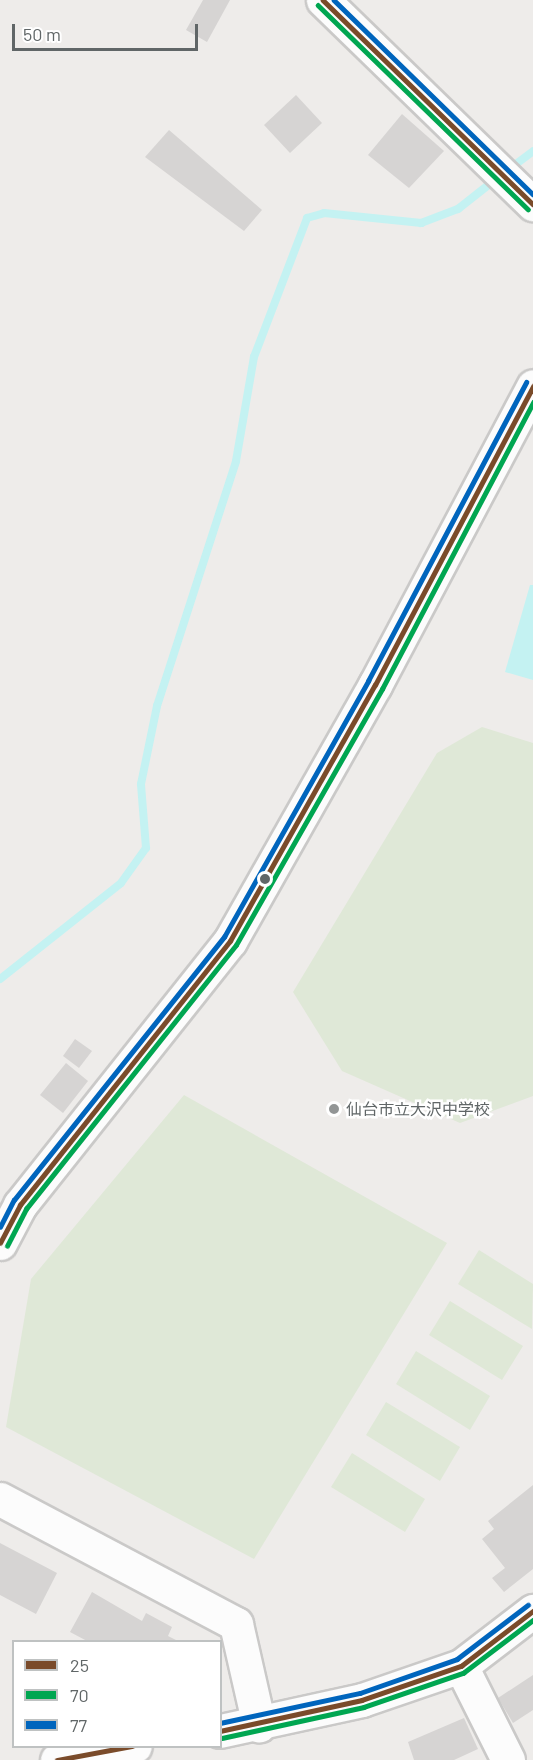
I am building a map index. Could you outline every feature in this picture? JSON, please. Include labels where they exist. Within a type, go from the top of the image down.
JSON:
[{"type":"street","points":[[324,0],[483,161],[528,196]]},
{"type":"street","points":[[0,1243],[20,1205],[230,941],[375,685],[533,386]]},
{"type":"street","points":[[0,1499],[236,1624],[259,1725]]},
{"type":"street","points":[[222,1731],[259,1725],[362,1700],[461,1666],[533,1611]]},
{"type":"street","points":[[461,1666],[508,1760]]},
{"type":"street","points":[[60,1760],[124,1748]]},
{"type":"green space","points":[[482,727],[533,743],[533,1096],[460,1123],[342,1071],[293,992],[437,753]]},
{"type":"green space","points":[[184,1095],[447,1243],[254,1559],[6,1427],[31,1279]]},
{"type":"green space","points":[[479,1250],[533,1284],[532,1329],[458,1284]]},
{"type":"green space","points":[[450,1301],[523,1346],[502,1380],[429,1335]]},
{"type":"green space","points":[[416,1351],[490,1396],[470,1430],[396,1384]]},
{"type":"green space","points":[[386,1402],[460,1447],[440,1481],[366,1435]]},
{"type":"green space","points":[[352,1453],[425,1499],[405,1532],[331,1487]]},
{"type":"water","points":[[530,585],[533,585],[533,680],[505,672]]},
{"type":"building","points":[[203,0],[230,0],[207,42],[186,30]]},
{"type":"building","points":[[296,95],[322,123],[290,153],[264,125]]},
{"type":"building","points":[[402,114],[444,151],[409,188],[368,155]]},
{"type":"building","points":[[169,130],[262,210],[244,231],[145,157]]},
{"type":"building","points":[[75,1039],[92,1051],[79,1068],[63,1056]]},
{"type":"building","points":[[66,1063],[88,1081],[63,1113],[40,1095]]},
{"type":"building","points":[[533,1485],[533,1569],[504,1592],[492,1578],[505,1568],[482,1539],[494,1529],[488,1521]]},
{"type":"building","points":[[0,1543],[57,1573],[36,1614],[0,1595]]},
{"type":"building","points":[[92,1592],[142,1621],[146,1613],[172,1627],[168,1636],[176,1640],[85,1640],[70,1632]]},
{"type":"building","points":[[533,1675],[533,1710],[513,1723],[498,1698]]},
{"type":"building","points":[[464,1718],[478,1749],[454,1760],[414,1760],[408,1742]]},
{"type":"waterway","points":[[508,170],[533,151]]},
{"type":"waterway","points":[[0,979],[121,883],[146,848],[141,784],[157,706],[236,461],[254,357],[307,218],[324,213],[421,223],[458,209],[496,179]]},
{"type":"transit line","name":"25","points":[[323,0],[533,204]]},
{"type":"transit line","name":"77","points":[[334,0],[533,194]]},
{"type":"transit line","name":"70","points":[[318,5],[528,209]]},
{"type":"transit line","name":"77","points":[[0,1227],[14,1200],[224,937],[368,681],[526,382]]},
{"type":"transit line","name":"25","points":[[0,1243],[20,1205],[230,941],[375,685],[533,386]]},
{"type":"transit line","name":"70","points":[[7,1246],[26,1209],[236,945],[382,689],[533,402]]},
{"type":"transit line","name":"77","points":[[222,1723],[360,1693],[457,1659],[528,1605]]},
{"type":"transit line","name":"25","points":[[222,1731],[362,1700],[461,1666],[533,1611]]},
{"type":"transit line","name":"70","points":[[222,1738],[364,1707],[463,1673],[533,1620]]},
{"type":"transit line","name":"25","points":[[57,1760],[121,1748]]},
{"type":"place","name":"仙台市立大沢中学校","points":[[334,1109]]}]
